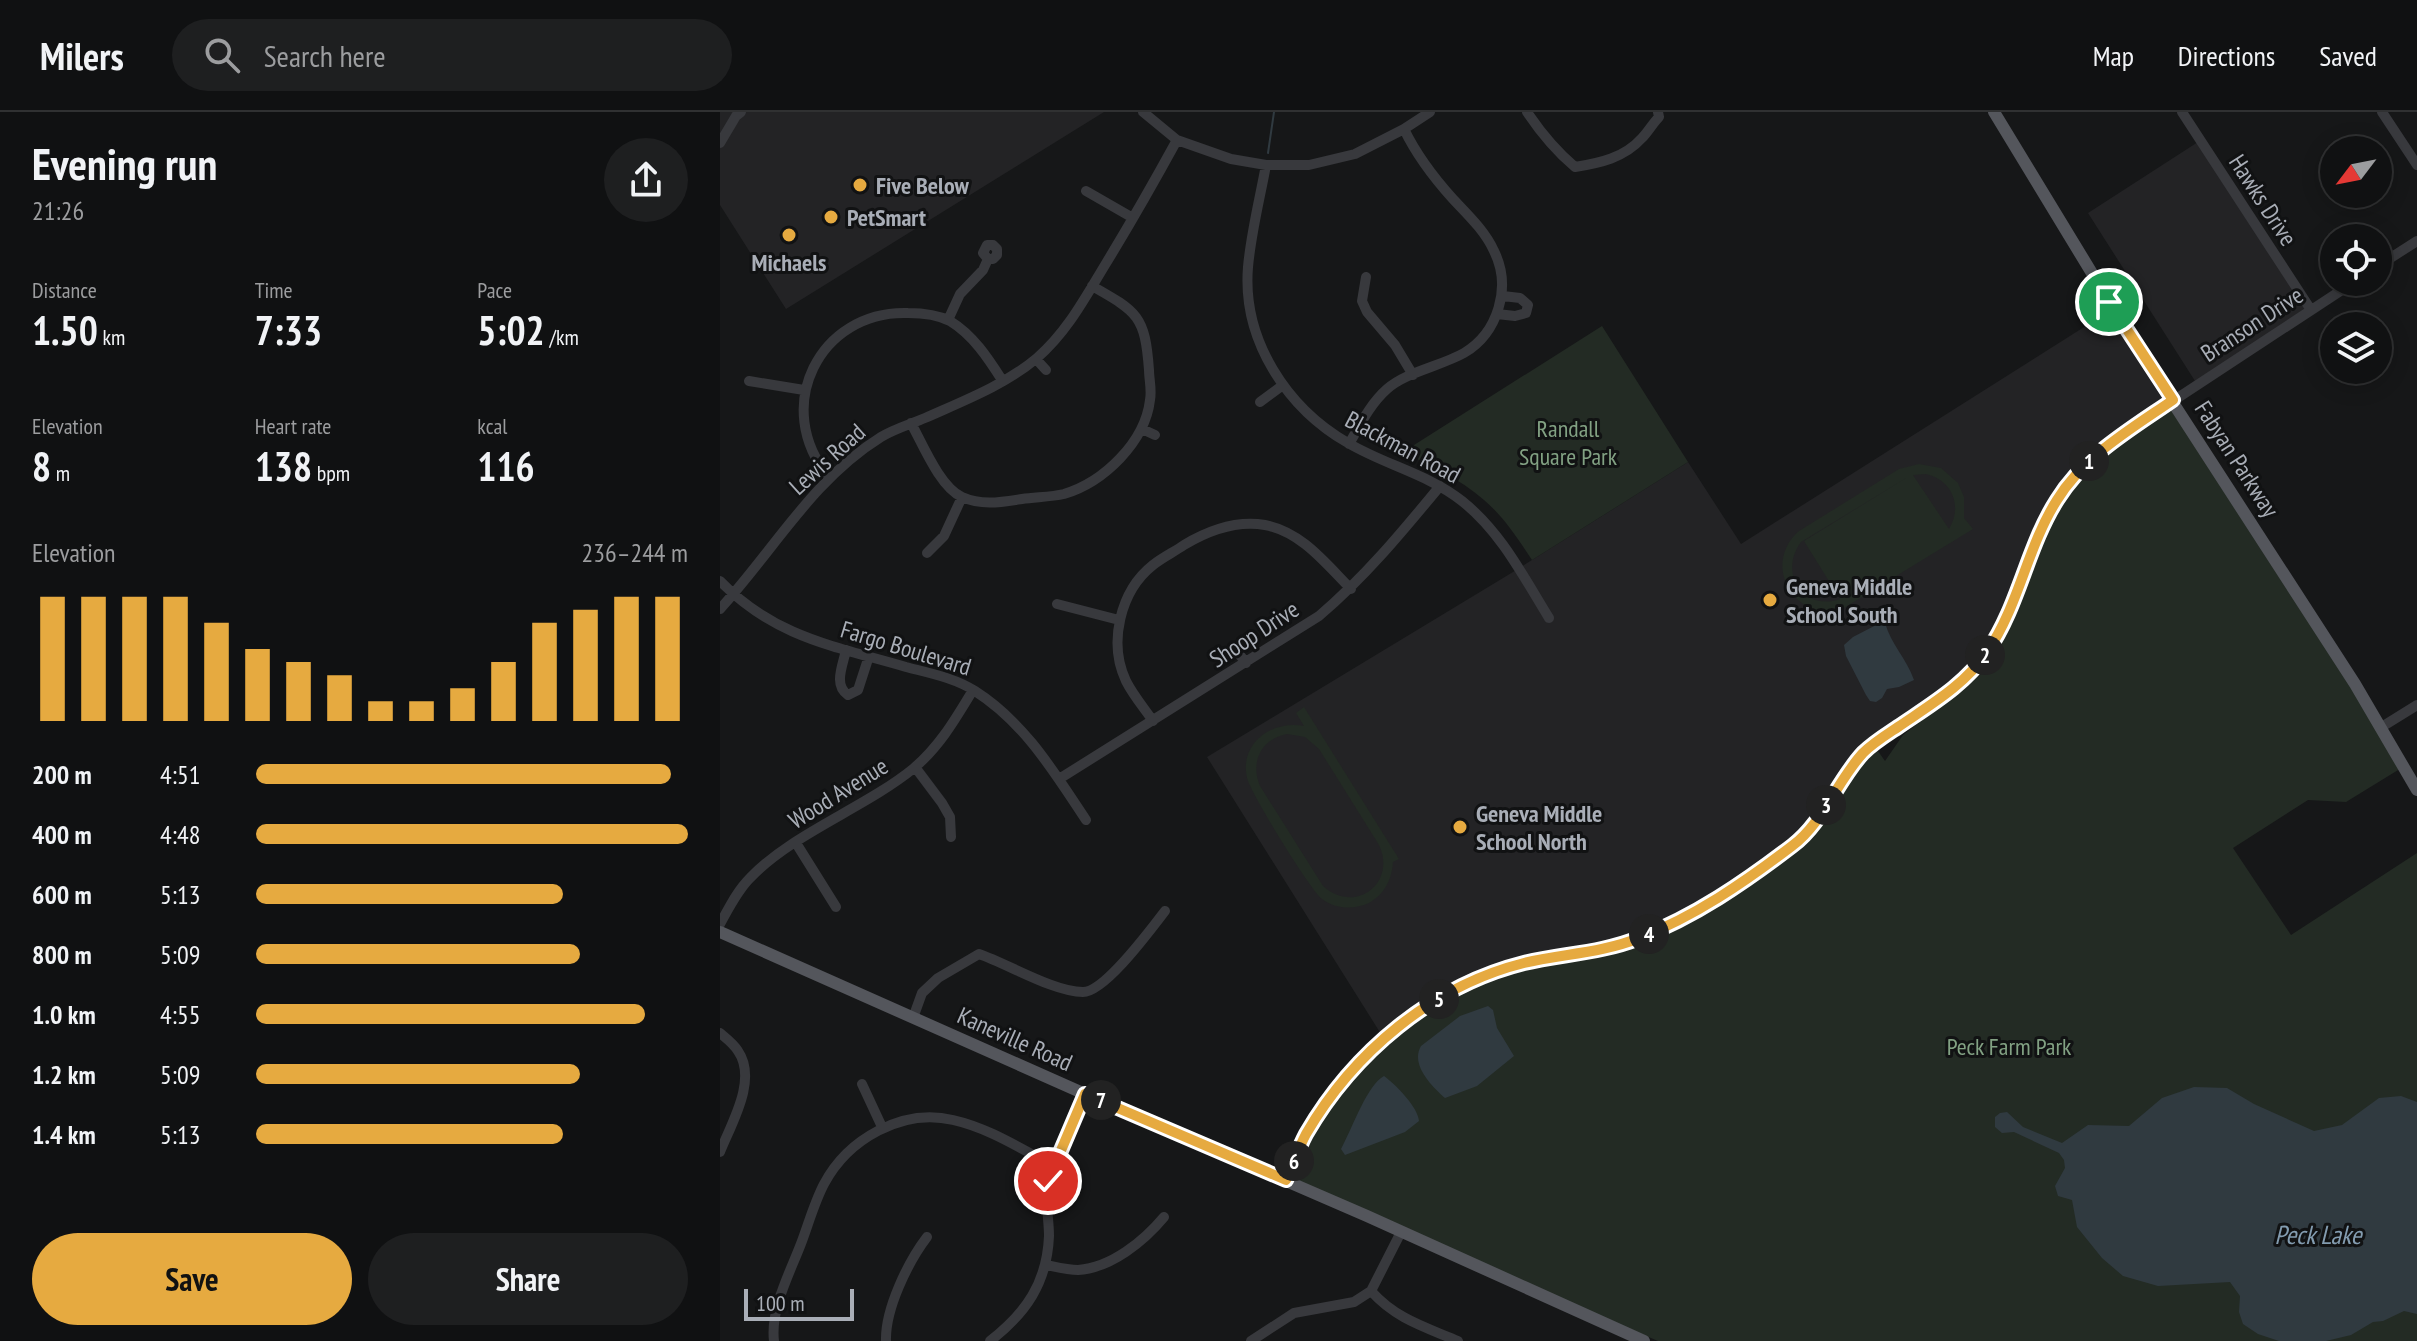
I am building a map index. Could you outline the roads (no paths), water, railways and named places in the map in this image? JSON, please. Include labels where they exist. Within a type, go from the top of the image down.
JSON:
[{"type":"main road","name":"Fabyan Parkway","points":[[1995,114],[2135,344],[2355,684],[2417,790]]},
{"type":"main road","name":"Kaneville Road","points":[[720,932],[1644,1341]]},
{"type":"street","points":[[720,143],[741,112]]},
{"type":"street","points":[[1143,112],[1177,140],[1231,159],[1266,165],[1309,165],[1355,154],[1430,112]]},
{"type":"street","points":[[1527,112],[1539,130],[1575,167],[1603,163],[1626,150],[1642,138],[1659,117],[1658,112]]},
{"type":"street","name":"Hawks Drive","points":[[2182,112],[2311,310]]},
{"type":"street","points":[[2382,112],[2417,165]]},
{"type":"street","points":[[1349,444],[1369,410],[1388,387],[1467,351],[1486,333],[1503,296],[1495,252],[1476,223],[1417,154],[1404,129]]},
{"type":"street","name":"Lewis Road","points":[[720,609],[829,477],[884,435],[968,399],[1036,359],[1066,328],[1177,140]]},
{"type":"street","name":"Blackman Road","points":[[1266,165],[1248,269],[1251,314],[1263,353],[1283,385],[1314,420],[1349,444],[1440,486],[1479,517],[1498,537],[1549,618]]},
{"type":"street","points":[[1086,191],[1133,218]]},
{"type":"street","points":[[2392,257],[2417,241]]},
{"type":"street","points":[[948,320],[960,294],[983,270],[988,259]]},
{"type":"street","points":[[1366,277],[1362,301],[1367,312],[1395,345],[1413,375]]},
{"type":"street","points":[[911,423],[938,473],[949,488],[962,497],[990,504],[1065,493],[1097,477],[1127,453],[1142,429],[1151,398],[1147,338],[1137,317],[1121,302],[1092,286]]},
{"type":"street","points":[[1497,314],[1515,316],[1526,313],[1528,305],[1520,298],[1503,296]]},
{"type":"street","name":"Branson Drive","points":[[1286,1180],[1305,1136],[1329,1099],[1359,1062],[1383,1039],[1424,1008],[1475,980],[1524,963],[1607,949],[1668,926],[1796,844],[1867,750],[1950,691],[1976,667],[1999,633],[2055,502],[2074,476],[2100,451],[2173,400],[2332,296]]},
{"type":"street","points":[[829,477],[805,434],[804,390],[818,360],[839,334],[866,319],[894,312],[922,313],[948,320],[969,336],[1002,380]]},
{"type":"street","points":[[1036,359],[1046,370]]},
{"type":"street","points":[[749,381],[804,390]]},
{"type":"street","points":[[1260,402],[1283,385]]},
{"type":"street","points":[[1142,429],[1155,435]]},
{"type":"street","name":"Shoop Drive","points":[[1059,779],[1319,616],[1381,558],[1440,486]]},
{"type":"street","points":[[927,553],[944,536],[962,497]]},
{"type":"street","points":[[1153,721],[1126,680],[1119,653],[1119,620],[1129,593],[1151,566],[1199,536],[1232,524],[1265,525],[1299,538],[1351,589]]},
{"type":"street","name":"Fargo Boulevard","points":[[720,581],[761,616],[782,628],[846,650],[943,677],[973,690],[1000,709],[1030,738],[1086,820]]},
{"type":"street","points":[[1057,604],[1119,620]]},
{"type":"street","points":[[1233,646],[1246,663]]},
{"type":"street","points":[[846,650],[839,682],[842,691],[848,695],[858,690],[869,656]]},
{"type":"street","name":"Wood Avenue","points":[[720,924],[749,878],[768,862],[915,767],[942,739],[973,690]]},
{"type":"street","points":[[2380,728],[2417,705]]},
{"type":"street","points":[[915,767],[950,817],[951,837]]},
{"type":"street","points":[[796,843],[836,907]]},
{"type":"street","points":[[913,1018],[922,993],[938,978],[979,954],[1062,988],[1086,992],[1105,981],[1165,911]]},
{"type":"street","points":[[720,1033],[739,1052],[746,1073],[743,1093],[720,1152]]},
{"type":"street","points":[[862,1084],[882,1127]]},
{"type":"street","points":[[990,1341],[1014,1322],[1032,1297],[1046,1265],[1049,1234],[1045,1204],[1048,1181],[1085,1094]]},
{"type":"street","points":[[774,1341],[776,1309],[824,1184],[840,1161],[882,1127],[924,1118],[952,1120],[993,1134],[1054,1166]]},
{"type":"street","points":[[1046,1265],[1075,1270],[1100,1267],[1149,1234],[1164,1217]]},
{"type":"street","points":[[1251,1341],[1294,1313],[1354,1302],[1371,1291],[1401,1232]]},
{"type":"street","points":[[886,1341],[885,1324],[914,1254],[927,1237]]},
{"type":"street","points":[[1371,1291],[1385,1307],[1401,1317],[1458,1341]]},
{"type":"water","points":[[1885,623],[1914,680],[1887,689],[1876,702],[1870,701],[1866,695],[1846,656],[1844,645]]},
{"type":"water","points":[[1488,1006],[1493,1010],[1497,1028],[1514,1056],[1477,1086],[1445,1098],[1420,1068],[1418,1053],[1421,1046],[1460,1016]]},
{"type":"water","points":[[1384,1076],[1411,1103],[1419,1121],[1405,1132],[1345,1155],[1341,1149],[1361,1106],[1372,1087]]},
{"type":"water","name":"Peck Lake","points":[[2194,1087],[2227,1088],[2314,1131],[2342,1125],[2379,1098],[2401,1096],[2417,1102],[2417,1314],[2404,1311],[2383,1321],[2373,1322],[2351,1335],[2326,1341],[2279,1341],[2258,1334],[2243,1324],[2239,1312],[2240,1296],[2230,1282],[2158,1286],[2123,1276],[2102,1258],[2077,1227],[2072,1200],[2058,1196],[2055,1186],[2065,1168],[2059,1153],[2014,1132],[2002,1133],[1995,1127],[1995,1117],[2007,1112],[2023,1127],[2062,1143],[2088,1125],[2129,1126],[2162,1098]]},
{"type":"waterway","points":[[1268,153],[1274,112]]},
{"type":"place","name":"Five Below","points":[[860,185]]},
{"type":"place","name":"PetSmart","points":[[831,217]]},
{"type":"place","name":"Michaels","points":[[789,235]]},
{"type":"place","name":"Geneva Middle School South","points":[[1770,600]]},
{"type":"place","name":"Geneva Middle School North","points":[[1460,827]]},
{"type":"park label","name":"Randall Square Park","points":[[1568,442]]},
{"type":"park label","name":"Peck Farm Park","points":[[2009,1046]]}]
